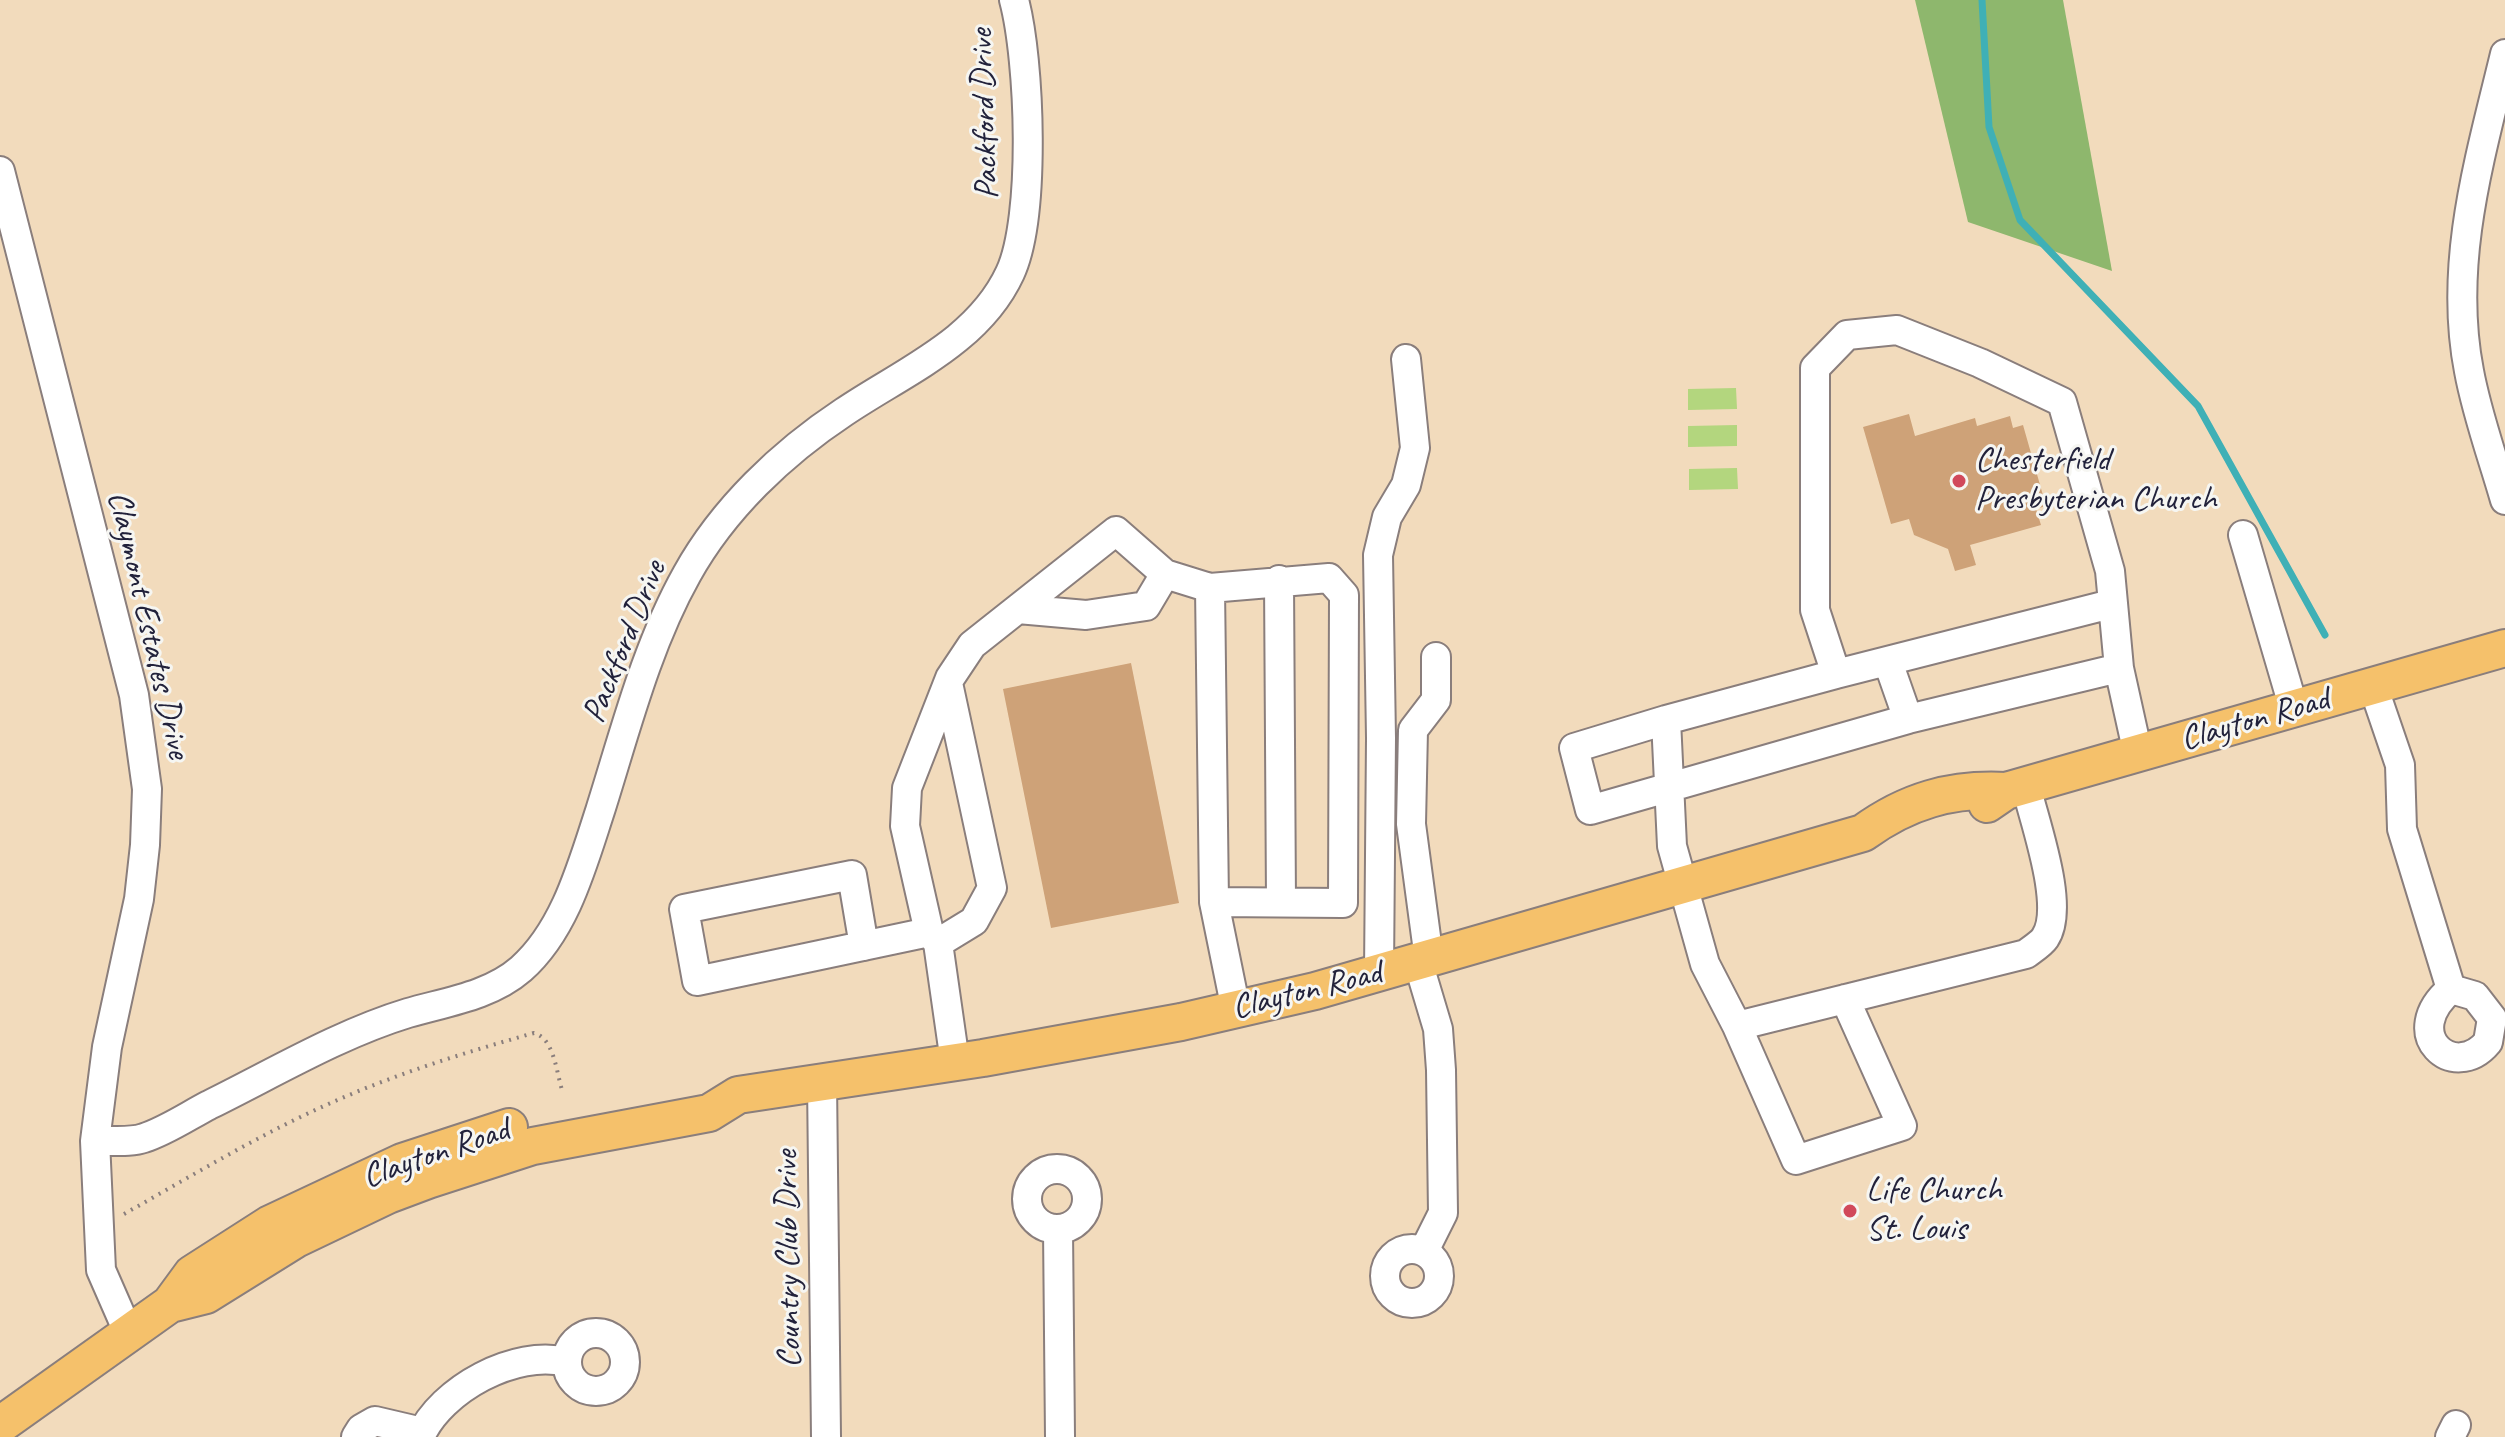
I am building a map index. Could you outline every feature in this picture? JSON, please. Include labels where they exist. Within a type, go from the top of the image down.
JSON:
[{"type":"main road","name":"Clayton Road","points":[[0,1425],[170,1304],[206,1295],[296,1239],[388,1195],[533,1146],[709,1113],[738,1095],[955,1062],[1236,1010],[1423,961],[1863,833],[1898,835],[1976,812],[2016,788],[2505,648]]},
{"type":"street","name":"Packford Drive","points":[[95,1141],[142,1139],[337,1041],[403,1015],[475,995],[517,972],[539,951],[555,930],[589,845],[650,658],[686,574],[724,520],[794,449],[843,412],[960,337],[992,304],[1011,272],[1025,225],[1026,103],[1022,32],[1014,0]]},
{"type":"street","points":[[2505,54],[2473,186],[2462,272],[2468,371],[2505,500]]},
{"type":"street","name":"Claymont Estates Drive","points":[[0,171],[11,266],[134,695],[147,789],[139,899],[109,1038],[95,1141],[101,1270],[129,1334]]},
{"type":"street","points":[[1836,674],[1815,610],[1815,368],[1847,335],[1897,330],[1980,363],[2062,402],[2110,571],[2119,668],[2138,754]]},
{"type":"street","points":[[1379,973],[1381,738],[1378,555],[1387,517],[1406,485],[1415,448],[1406,359]]},
{"type":"street","points":[[955,1062],[933,938],[905,826],[907,788],[948,683],[972,645],[1116,531],[1165,574],[1210,588],[1329,578],[1344,595],[1343,903],[1214,902]]},
{"type":"street","points":[[2243,535],[2294,709]]},
{"type":"street","points":[[1018,609],[1086,615],[1146,606],[1165,574]]},
{"type":"street","points":[[1279,580],[1281,902]]},
{"type":"street","points":[[1210,588],[1214,902],[1236,1010]]},
{"type":"street","points":[[2111,604],[1836,674],[1574,748],[1590,810],[1669,790],[1908,719],[2119,668]]},
{"type":"street","points":[[1424,1251],[1443,1213],[1441,1070],[1438,1029],[1423,961],[1411,824],[1413,730],[1436,700],[1436,657]]},
{"type":"street","points":[[1888,662],[1908,719]]},
{"type":"street","points":[[864,946],[852,875],[684,909],[697,981],[864,946],[933,938],[974,921],[992,888],[948,683]]},
{"type":"street","points":[[2373,686],[2400,765],[2402,829],[2451,989]]},
{"type":"street","points":[[1666,720],[1672,846],[1705,964],[1737,1026],[1796,1160],[1902,1126],[1845,999]]},
{"type":"street","points":[[1737,1026],[2026,954],[2045,939],[2053,916],[2046,866],[2016,788]]},
{"type":"street","name":"Country Club Drive","points":[[822,1081],[826,1437]]},
{"type":"street","points":[[1058,1229],[1060,1437]]},
{"type":"street","points":[[356,1437],[361,1429],[375,1421],[421,1434],[440,1406],[490,1375],[525,1361],[548,1357],[566,1362]]},
{"type":"path","points":[[124,1214],[238,1149],[324,1106],[409,1071],[534,1033],[544,1036],[550,1045],[563,1093]]},
{"type":"green space","points":[[1915,0],[2063,0],[2112,271],[1968,222]]},
{"type":"green space","points":[[1736,388],[1737,409],[1688,410],[1688,389]]},
{"type":"green space","points":[[1737,425],[1737,446],[1688,447],[1688,426]]},
{"type":"green space","points":[[1737,468],[1738,489],[1689,490],[1689,469]]},
{"type":"building","name":"Chesterfield Presbyterian Church","points":[[1909,414],[1915,436],[1975,418],[1977,426],[2010,416],[2013,428],[2023,425],[2046,506],[2036,509],[2041,525],[1970,545],[1976,565],[1955,571],[1948,549],[1914,535],[1909,519],[1891,524],[1863,427]]},
{"type":"building","points":[[1131,663],[1179,903],[1051,928],[1003,689]]},
{"type":"waterway","points":[[1982,0],[1989,127],[2020,220],[2198,406],[2325,635]]},
{"type":"place","name":"Chesterfield Presbyterian Church","points":[[1959,481]]},
{"type":"place","name":"Life Church St. Louis","points":[[1850,1211]]}]
